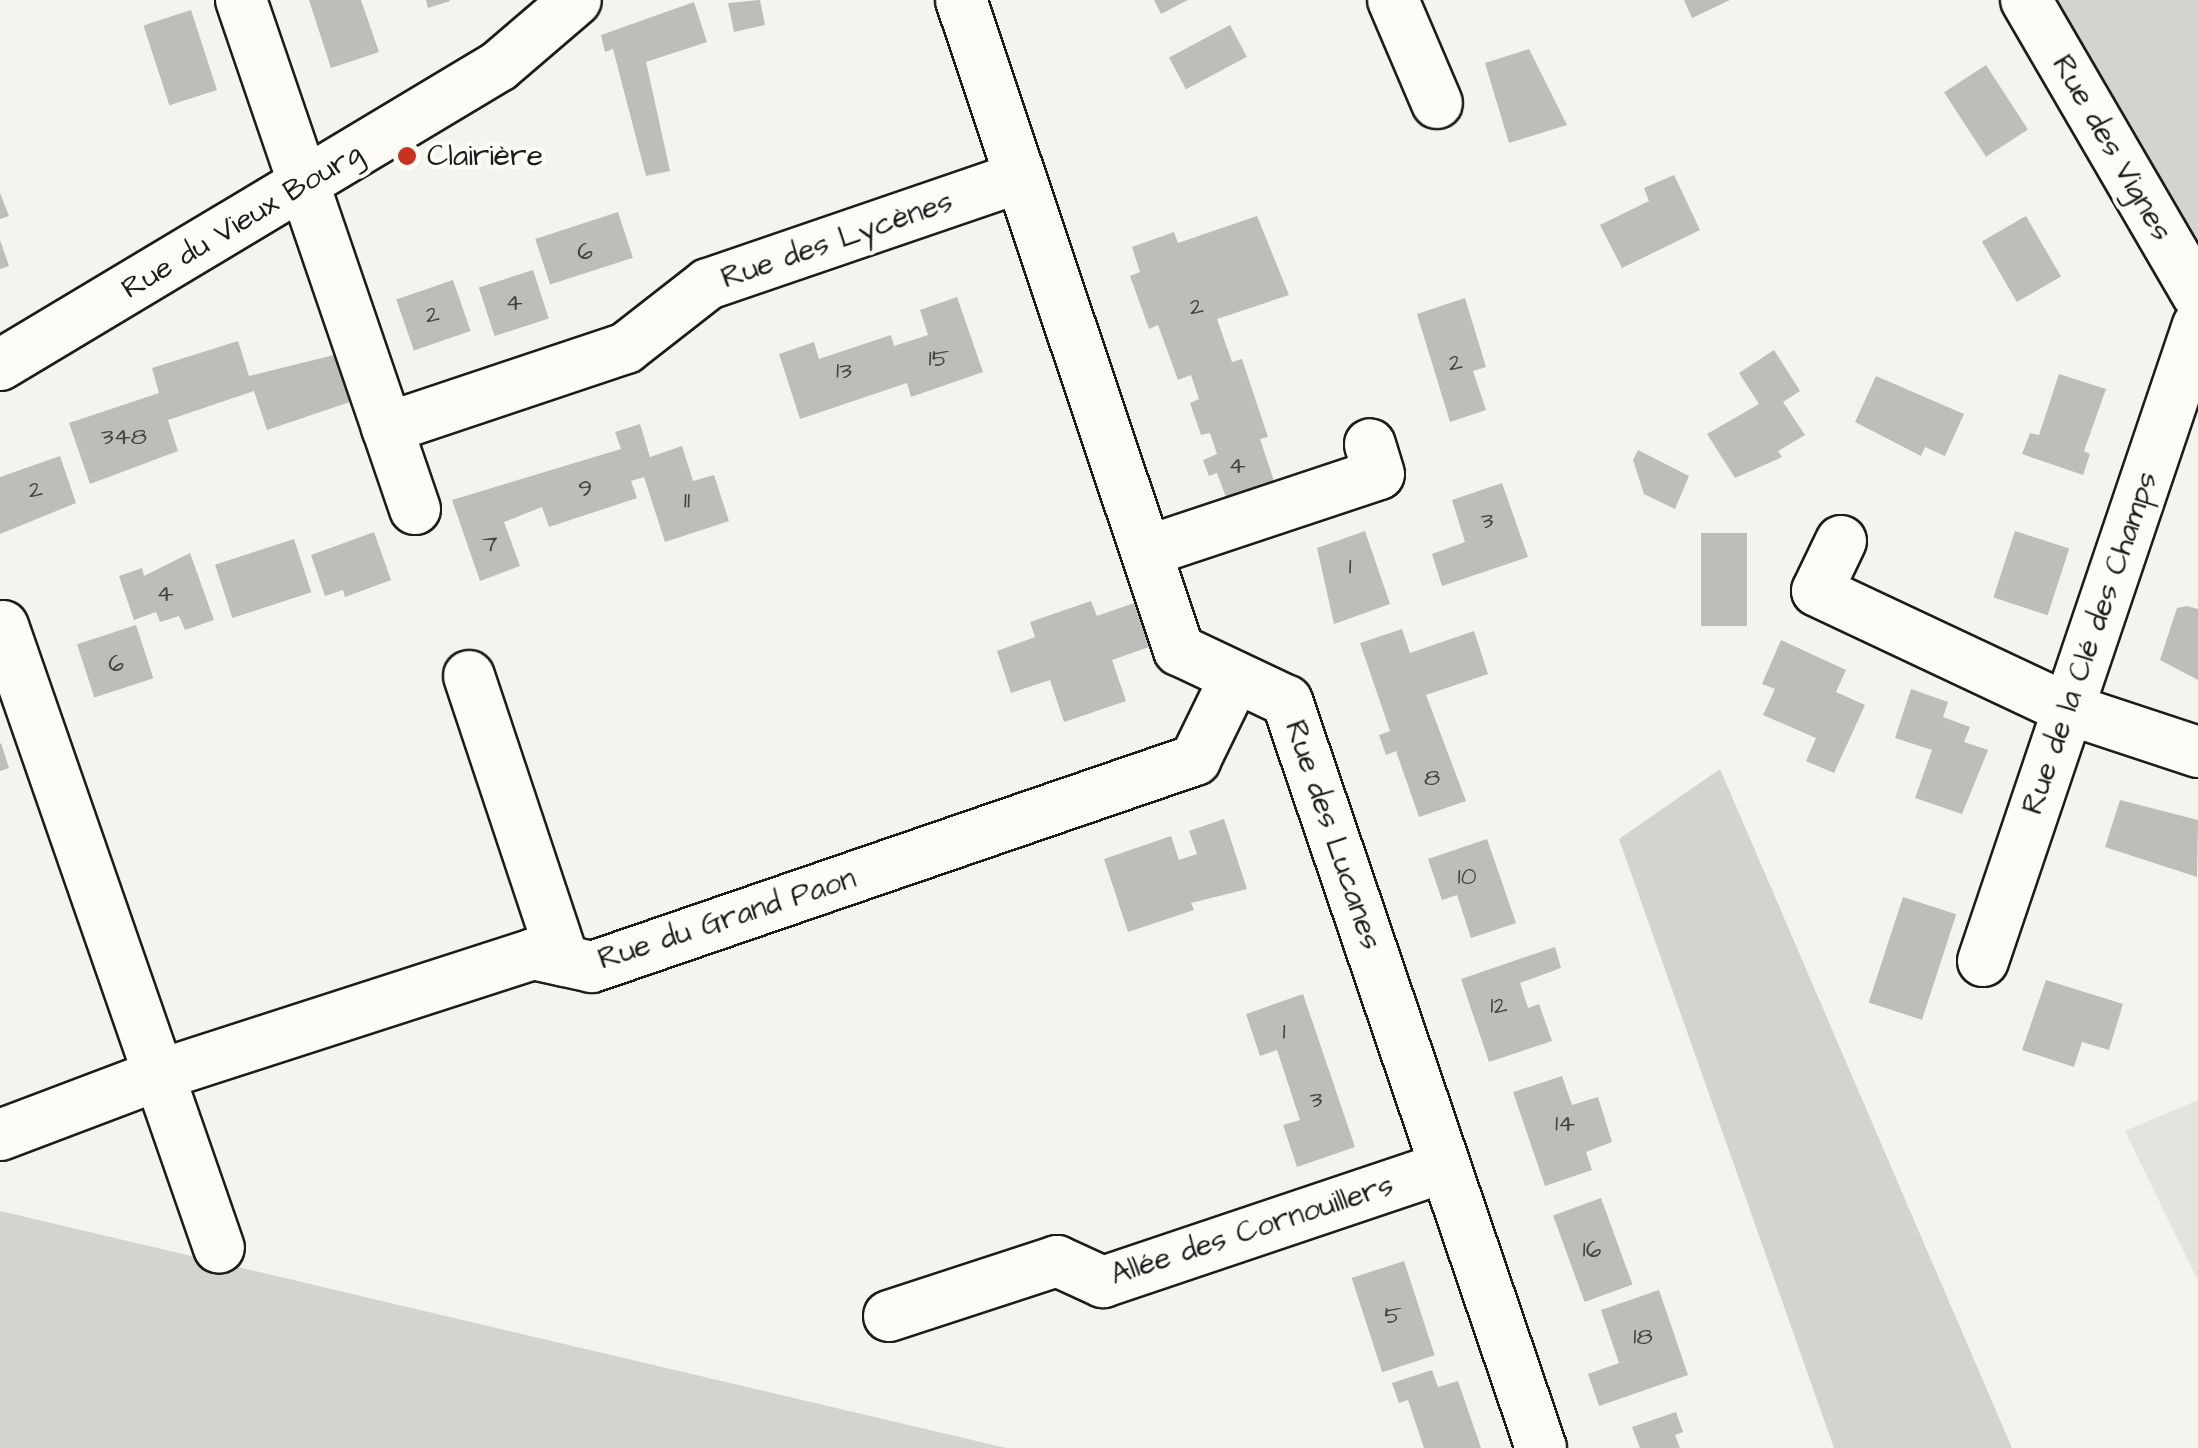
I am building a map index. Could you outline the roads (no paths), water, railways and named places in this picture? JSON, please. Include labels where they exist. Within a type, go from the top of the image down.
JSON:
[{"type":"street","points":[[241,0],[415,509]]},
{"type":"street","name":"Rue du Vieux Bourg","points":[[0,365],[499,66],[576,0]]},
{"type":"street","name":"Rue des Lucanes","points":[[961,0],[1179,650],[1287,701],[1542,1448]]},
{"type":"street","points":[[1393,0],[1436,103]]},
{"type":"street","name":"Rue des Vignes","points":[[2026,0],[2198,295]]},
{"type":"street","name":"Rue des Lycènes","points":[[387,428],[626,348],[708,284],[1020,176]]},
{"type":"street","name":"Rue de la Clé des Champs","points":[[1983,961],[2198,325]]},
{"type":"street","points":[[1148,551],[1379,474],[1370,444]]},
{"type":"street","points":[[1841,540],[1818,591],[2068,709],[2198,752]]},
{"type":"street","points":[[1,623],[218,1248]]},
{"type":"street","points":[[469,676],[564,961]]},
{"type":"street","name":"Rue du Grand Paon","points":[[0,1136],[156,1076],[533,954],[592,967],[1196,760],[1235,678]]},
{"type":"street","name":"Allée des Cornouillers","points":[[889,1316],[1057,1261],[1103,1282],[1445,1166]]},
{"type":"place","name":"Clairière","points":[[407,156]]}]
